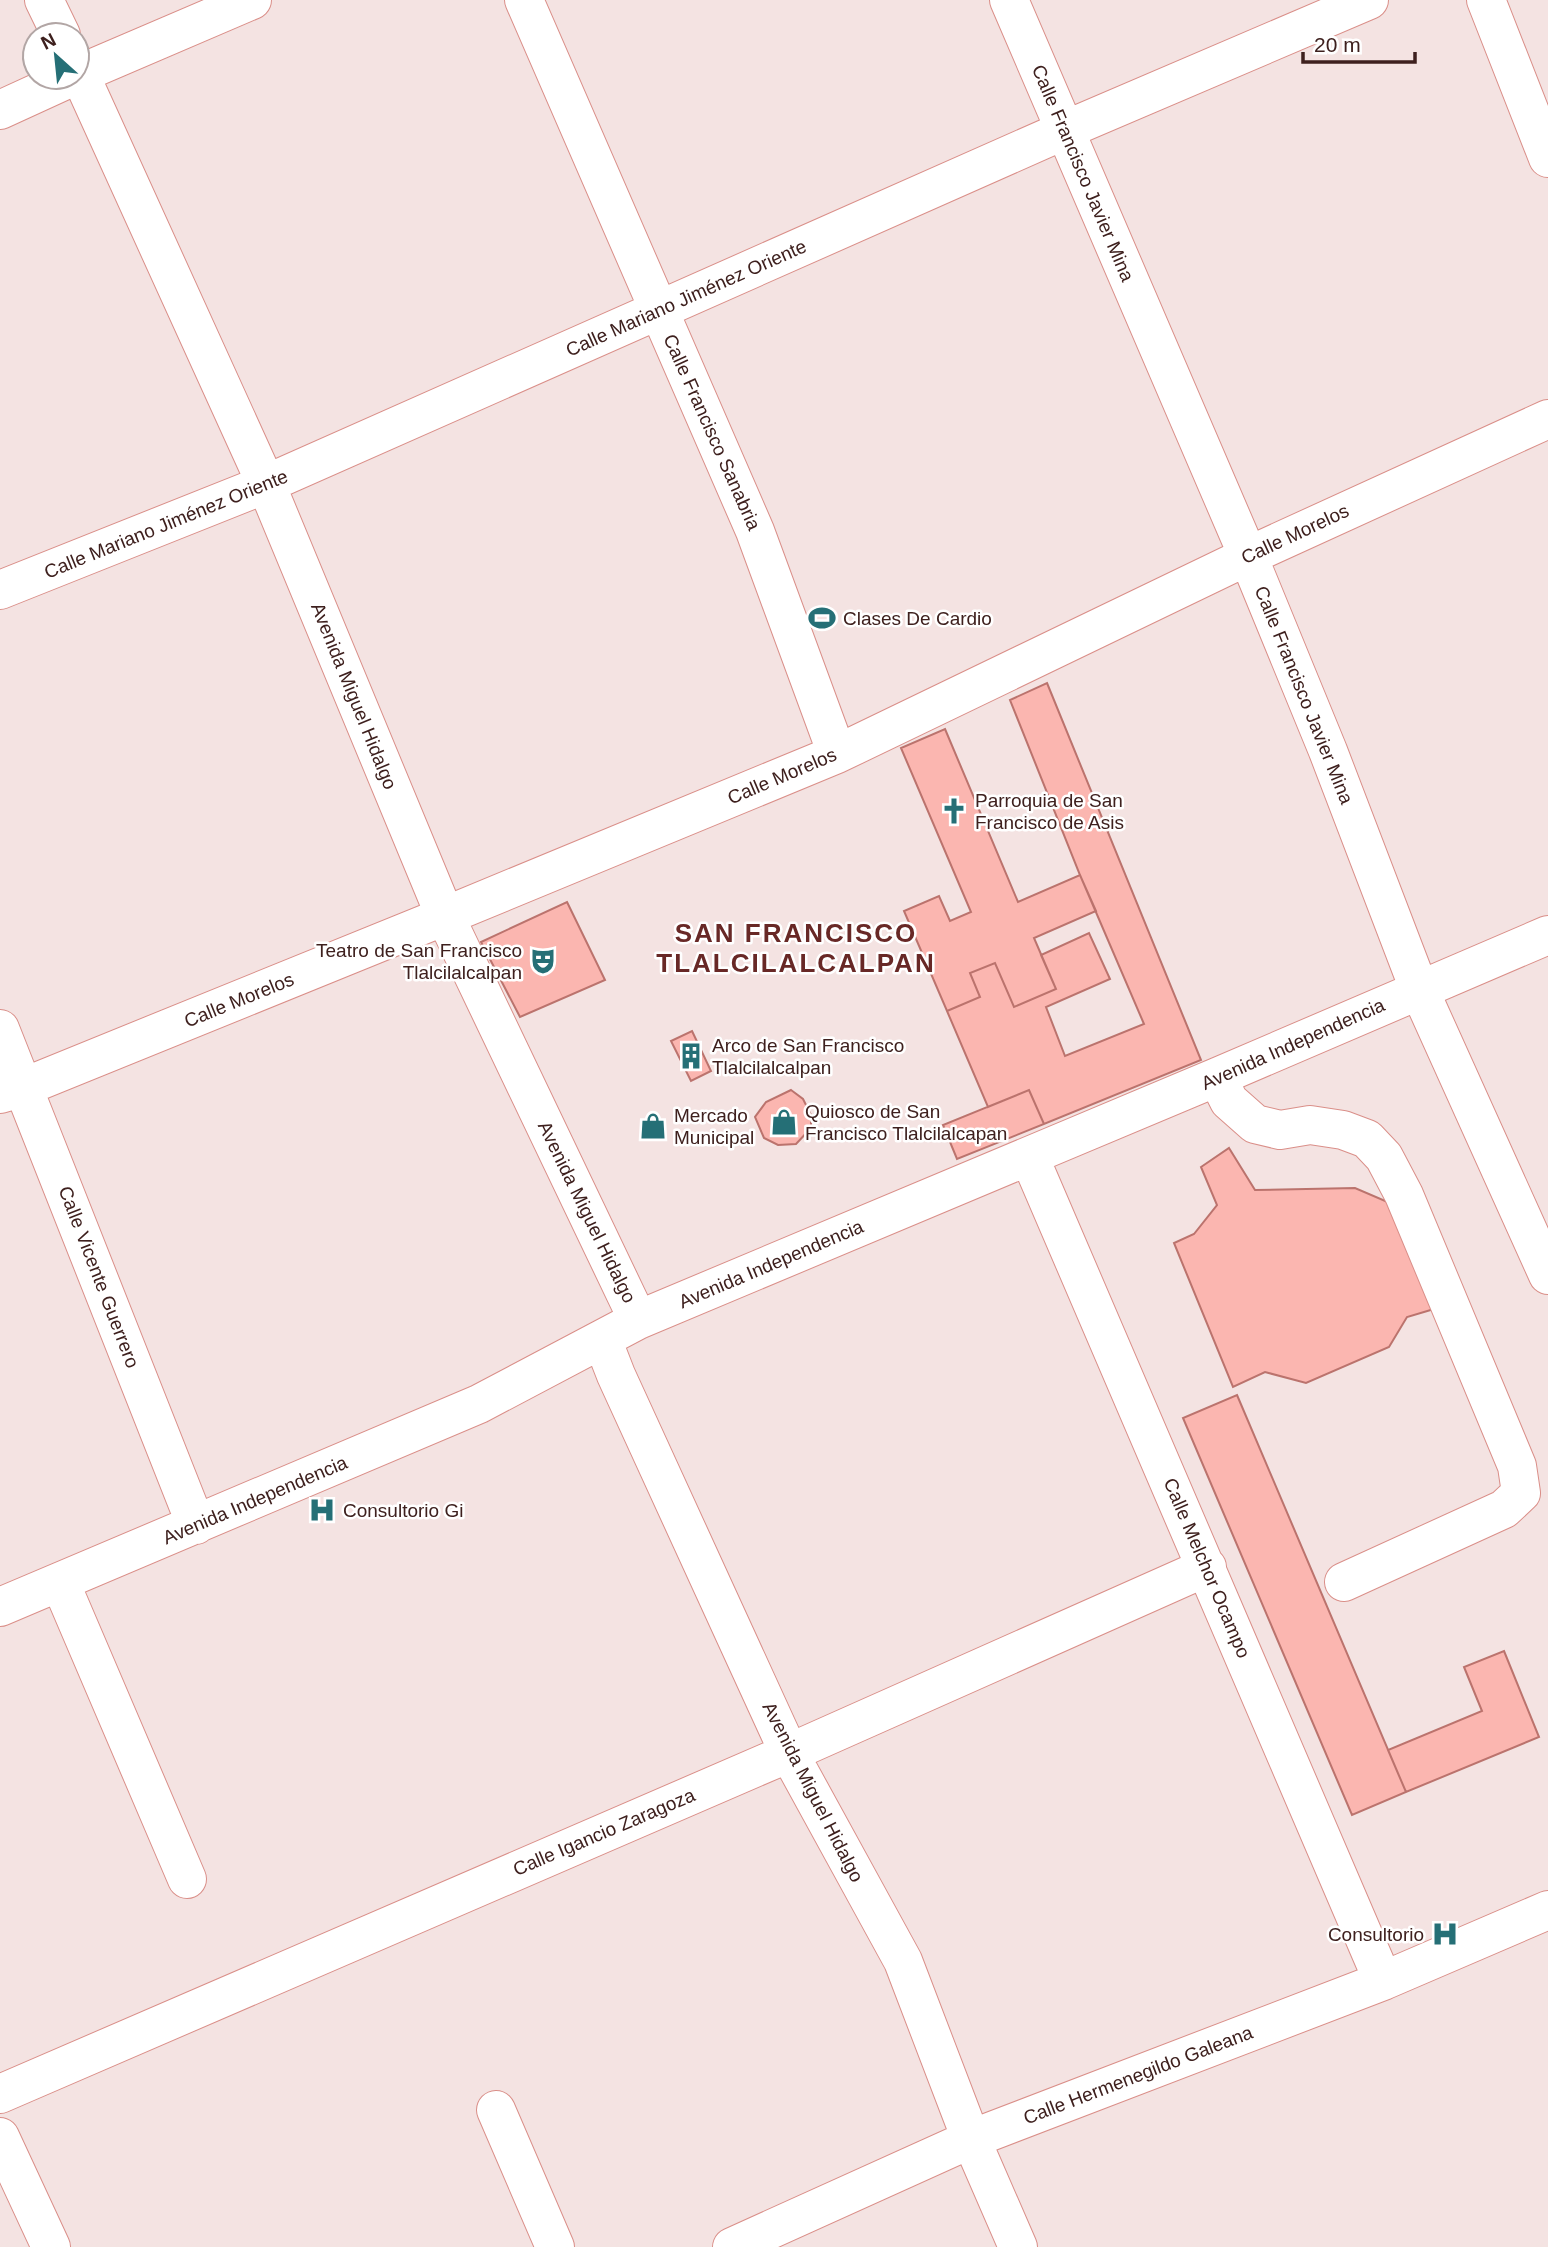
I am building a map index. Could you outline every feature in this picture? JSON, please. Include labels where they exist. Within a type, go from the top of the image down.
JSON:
[{"type":"street","points":[[44,0],[54,21]]},
{"type":"street","points":[[91,68],[252,0]]},
{"type":"street","name":"Calle Francisco Sanabria","points":[[524,0],[755,531],[837,754]]},
{"type":"street","name":"Calle Francisco Javier Mina","points":[[1009,0],[1248,556],[1328,751],[1419,989],[1548,1275]]},
{"type":"street","name":"Calle Mariano Jiménez Oriente","points":[[0,590],[266,484],[1065,130],[1369,0]]},
{"type":"street","points":[[1486,0],[1548,158]]},
{"type":"street","points":[[0,110],[41,91]]},
{"type":"street","name":"Avenida Miguel Hidalgo","points":[[85,91],[266,484],[445,916],[638,1320]]},
{"type":"street","name":"Calle Morelos","points":[[12,1091],[837,754],[1248,556],[1548,419]]},
{"type":"street","name":"Avenida Independencia","points":[[0,1607],[480,1404],[638,1320],[1548,935]]},
{"type":"street","name":"Calle Vicente Guerrero","points":[[0,1028],[12,1091],[196,1525]]},
{"type":"street","points":[[1217,1077],[1229,1101],[1255,1124],[1280,1130],[1310,1125],[1343,1130],[1367,1139],[1384,1157],[1404,1195],[1517,1466],[1521,1493],[1504,1509],[1345,1582]]},
{"type":"street","name":"Calle Melchor Ocampo","points":[[1029,1156],[1383,1981]]},
{"type":"street","name":"Avenida Miguel Hidalgo","points":[[602,1339],[789,1753],[903,1961],[971,2139],[1018,2247]]},
{"type":"street","name":"Calle Igancio Zaragoza","points":[[0,2094],[789,1753],[1207,1567]]},
{"type":"street","points":[[61,1582],[187,1879]]},
{"type":"street","name":"Calle Hermenegildo Galeana","points":[[732,2247],[971,2139],[1383,1981],[1548,1910]]},
{"type":"street","points":[[496,2110],[555,2247]]},
{"type":"street","points":[[0,2137],[51,2247]]},
{"type":"building","points":[[1047,683],[1201,1060],[1044,1124],[1029,1090],[988,1107],[947,1011],[980,997],[970,973],[995,963],[1014,1007],[1056,989],[1041,955],[1089,933],[1110,979],[1046,1007],[1065,1056],[1144,1024],[1080,875],[1010,700]]},
{"type":"building","name":"Parroquia de San Francisco de Asis","points":[[945,729],[1018,902],[1080,875],[1096,911],[1034,938],[1056,989],[1014,1007],[995,963],[970,973],[980,997],[947,1011],[904,911],[939,896],[950,921],[971,912],[901,748]]},
{"type":"building","name":"Teatro de San Francisco Tlalcilalcalpan","points":[[567,902],[605,980],[520,1017],[481,942]]},
{"type":"building","name":"Arco de San Francisco Tlalcilalcalpan","points":[[692,1031],[711,1071],[691,1081],[671,1041]]},
{"type":"building","name":"Quiosco de San Francisco Tlalcilalcapan","points":[[791,1090],[803,1099],[811,1115],[811,1128],[796,1144],[778,1145],[764,1138],[755,1117],[766,1102]]},
{"type":"building","points":[[1029,1090],[1044,1124],[957,1159],[943,1125]]},
{"type":"building","points":[[1229,1148],[1255,1190],[1355,1188],[1404,1209],[1444,1306],[1407,1317],[1389,1347],[1306,1383],[1265,1372],[1233,1387],[1174,1243],[1194,1234],[1217,1205],[1201,1167]]},
{"type":"building","points":[[1237,1395],[1406,1792],[1352,1815],[1183,1418]]},
{"type":"building","points":[[1504,1651],[1539,1737],[1406,1792],[1388,1750],[1482,1711],[1464,1667]]},
{"type":"place","name":"Clases De Cardio","points":[[822,618]]},
{"type":"place","name":"Parroquia de San Francisco de Asis","points":[[954,811]]},
{"type":"place","name":"Teatro de San Francisco Tlalcilalcalpan","points":[[543,961]]},
{"type":"place","name":"Arco de San Francisco Tlalcilalcalpan","points":[[691,1056]]},
{"type":"place","name":"Quiosco de San Francisco Tlalcilalcapan","points":[[784,1122]]},
{"type":"place","name":"Mercado Municipal","points":[[653,1126]]},
{"type":"place","name":"Consultorio Gi","points":[[322,1510]]},
{"type":"place","name":"Consultorio","points":[[1445,1934]]},
{"type":"district","name":"SAN FRANCISCO TLALCILALCALPAN","points":[[796,948]]}]
